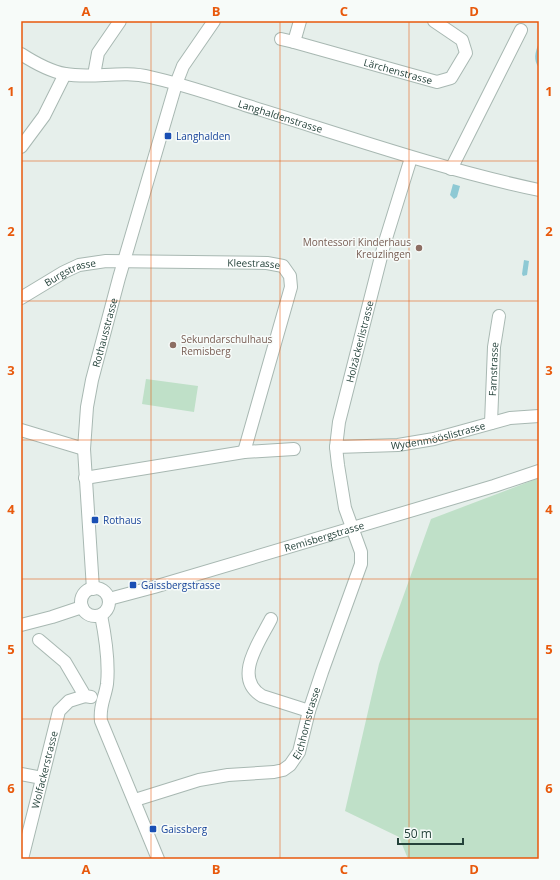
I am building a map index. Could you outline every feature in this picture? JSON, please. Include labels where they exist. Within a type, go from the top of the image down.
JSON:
[{"type":"street","points":[[94,75],[98,53],[120,21]]},
{"type":"street","name":"Rothausstrasse","points":[[92,589],[84,449],[87,407],[92,380],[124,261],[176,84],[183,66],[214,21]]},
{"type":"street","points":[[294,42],[300,21]]},
{"type":"street","name":"Lärchenstrasse","points":[[281,39],[437,82],[451,78],[466,53],[462,40],[434,21]]},
{"type":"street","points":[[451,168],[521,30]]},
{"type":"street","name":"Langhaldenstrasse","points":[[21,54],[50,70],[65,74],[136,74],[150,77],[307,124],[411,158],[539,190]]},
{"type":"street","points":[[21,147],[44,116],[65,74]]},
{"type":"street","name":"Holzäckerlistrasse","points":[[352,528],[345,508],[338,465],[336,447],[339,422],[384,245],[411,158]]},
{"type":"street","name":"Burgstrasse","points":[[21,298],[64,272],[79,265],[106,260],[124,261]]},
{"type":"street","name":"Kleestrasse","points":[[124,261],[267,263],[283,266],[288,271],[291,287],[244,452]]},
{"type":"street","name":"Farnstrasse","points":[[491,423],[494,347],[499,316]]},
{"type":"street","name":"Wydenmööslistrasse","points":[[336,447],[398,446],[434,439],[510,418],[539,416]]},
{"type":"street","points":[[21,430],[84,449]]},
{"type":"street","points":[[85,478],[244,452],[294,449]]},
{"type":"street","name":"Remisbergstrasse","points":[[109,599],[494,486],[539,471]]},
{"type":"street","name":"Eichhornstrasse","points":[[135,800],[198,780],[228,775],[274,772],[283,770],[290,765],[299,752],[309,711],[361,564],[361,552],[352,528]]},
{"type":"street","points":[[92,589],[102,591],[109,599],[108,608],[101,615],[92,616],[87,614],[82,607],[81,601],[83,595],[92,589]]},
{"type":"street","points":[[21,626],[82,607]]},
{"type":"street","points":[[101,615],[105,636],[107,679],[100,713],[101,721],[135,800],[158,859]]},
{"type":"street","points":[[271,619],[249,665],[248,674],[251,684],[256,693],[262,696],[309,711]]},
{"type":"street","points":[[39,640],[65,662],[85,696],[102,700]]},
{"type":"street","name":"Wolfackerstrasse","points":[[22,859],[59,710],[69,701],[85,696]]},
{"type":"street","points":[[21,774],[42,778]]},
{"type":"green space","points":[[146,379],[198,386],[194,412],[142,404]]},
{"type":"green space","points":[[539,478],[539,859],[408,859],[399,837],[345,811],[379,664],[431,519]]},
{"type":"water","points":[[539,43],[539,68],[535,56]]},
{"type":"water","points":[[453,184],[460,186],[457,197],[454,199],[450,195]]},
{"type":"water","points":[[524,260],[529,261],[527,275],[523,276],[522,274]]},
{"type":"place","name":"Langhalden","points":[[168,136]]},
{"type":"place","name":"Montessori Kinderhaus Kreuzlingen","points":[[419,248]]},
{"type":"place","name":"Sekundarschulhaus Remisberg","points":[[173,345]]},
{"type":"place","name":"Rothaus","points":[[95,520]]},
{"type":"place","name":"Gaissbergstrasse","points":[[133,585]]},
{"type":"place","name":"Gaissberg","points":[[153,829]]}]
